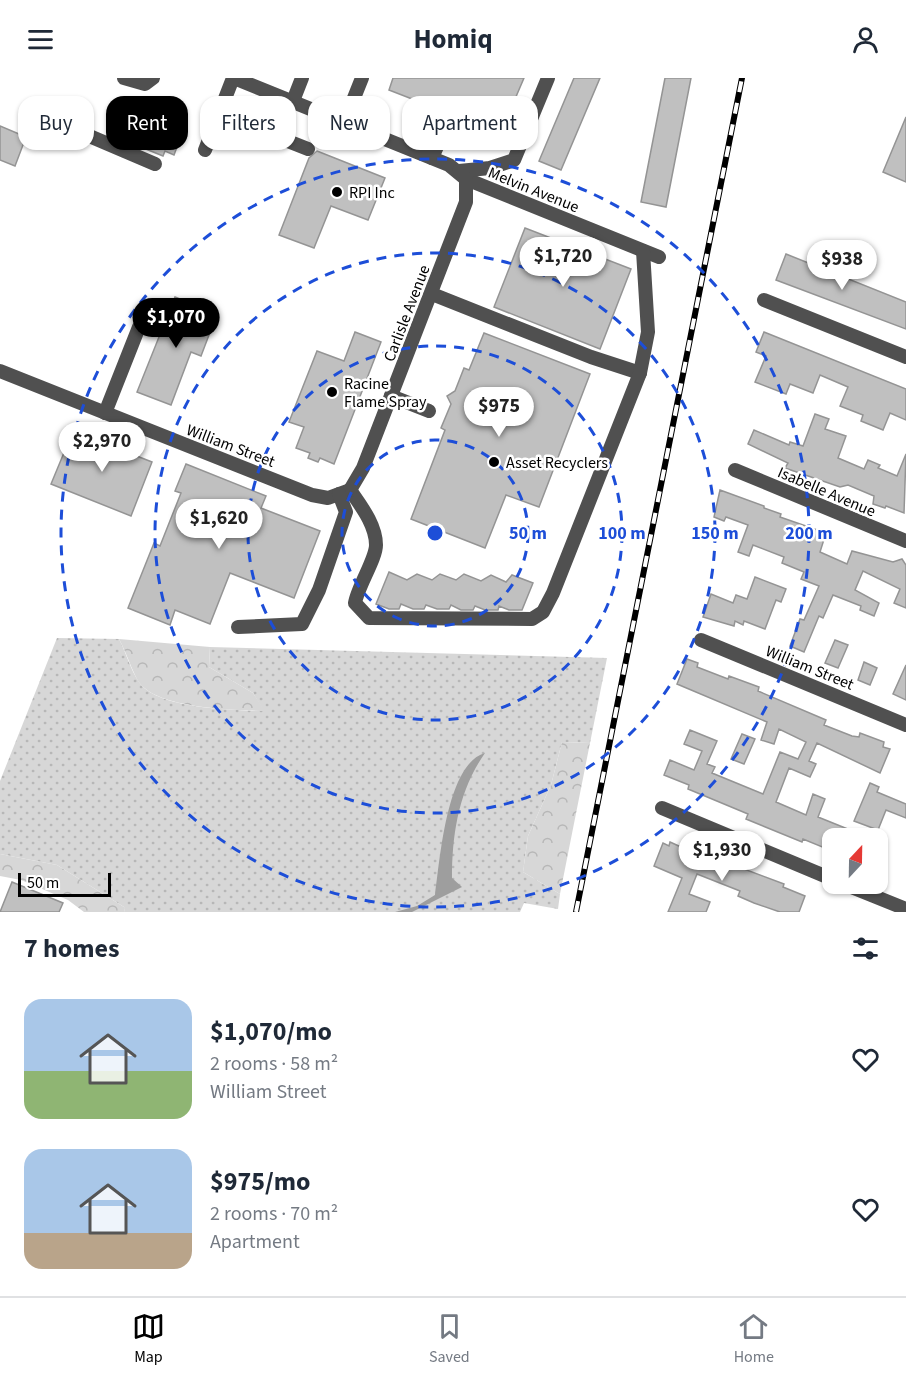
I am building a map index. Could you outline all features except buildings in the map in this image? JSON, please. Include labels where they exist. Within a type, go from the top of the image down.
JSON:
[{"type":"street","points":[[124,78],[145,84],[153,78]]},
{"type":"street","points":[[226,96],[233,78]]},
{"type":"street","name":"Melvin Avenue","points":[[233,78],[280,96]]},
{"type":"street","points":[[295,96],[302,78]]},
{"type":"street","points":[[355,96],[362,78]]},
{"type":"street","points":[[462,175],[514,160],[548,78]]},
{"type":"street","points":[[94,138],[155,164]]},
{"type":"street","name":"Melvin Avenue","points":[[390,141],[432,158],[462,175],[659,257]]},
{"type":"street","points":[[296,144],[308,149]]},
{"type":"street","points":[[432,158],[436,150]]},
{"type":"street","name":"Carlisle Avenue","points":[[345,492],[363,468],[466,202],[462,175]]},
{"type":"street","points":[[345,492],[369,519],[376,546],[357,591],[355,603],[369,618],[532,619],[543,612],[553,593],[640,373],[648,332],[643,251]]},
{"type":"street","points":[[432,294],[591,357],[640,373]]},
{"type":"street","points":[[764,300],[906,357]]},
{"type":"street","points":[[105,413],[139,327]]},
{"type":"street","name":"William Street","points":[[0,371],[312,495],[328,498],[345,492]]},
{"type":"street","points":[[391,396],[429,411]]},
{"type":"street","name":"Isabelle Avenue","points":[[735,470],[906,541]]},
{"type":"street","points":[[238,627],[302,624],[319,590],[346,512],[345,492]]},
{"type":"street","name":"William Street","points":[[701,640],[906,725]]},
{"type":"street","points":[[662,808],[822,875]]},
{"type":"street","points":[[869,894],[906,909]]},
{"type":"green space","points":[[57,638],[119,639],[136,677],[148,691],[178,703],[250,711],[264,711],[253,693],[209,667],[210,647],[607,658],[590,743],[562,742],[551,785],[528,836],[523,872],[560,894],[558,909],[524,903],[520,912],[125,912],[124,907],[57,865],[0,854],[0,781]]},
{"type":"green space","points":[[119,639],[210,647],[209,667],[253,693],[265,711],[197,706],[161,697],[147,690],[138,681]]},
{"type":"green space","points":[[562,742],[590,743],[560,894],[523,872],[528,836],[551,785]]},
{"type":"green space","points":[[0,854],[57,865],[124,907],[125,912],[84,912],[68,900],[21,880],[0,876]]},
{"type":"shaded area","points":[[485,753],[463,797],[456,828],[452,878],[462,887],[412,912],[395,912],[417,906],[435,895],[443,838],[453,794],[461,775],[472,761]]},
{"type":"railway","points":[[576,912],[742,78]]},
{"type":"place","name":"RPI Inc","points":[[337,192]]},
{"type":"place","name":"Racine Flame Spray","points":[[332,392]]},
{"type":"place","name":"Asset Recyclers","points":[[494,462]]}]
